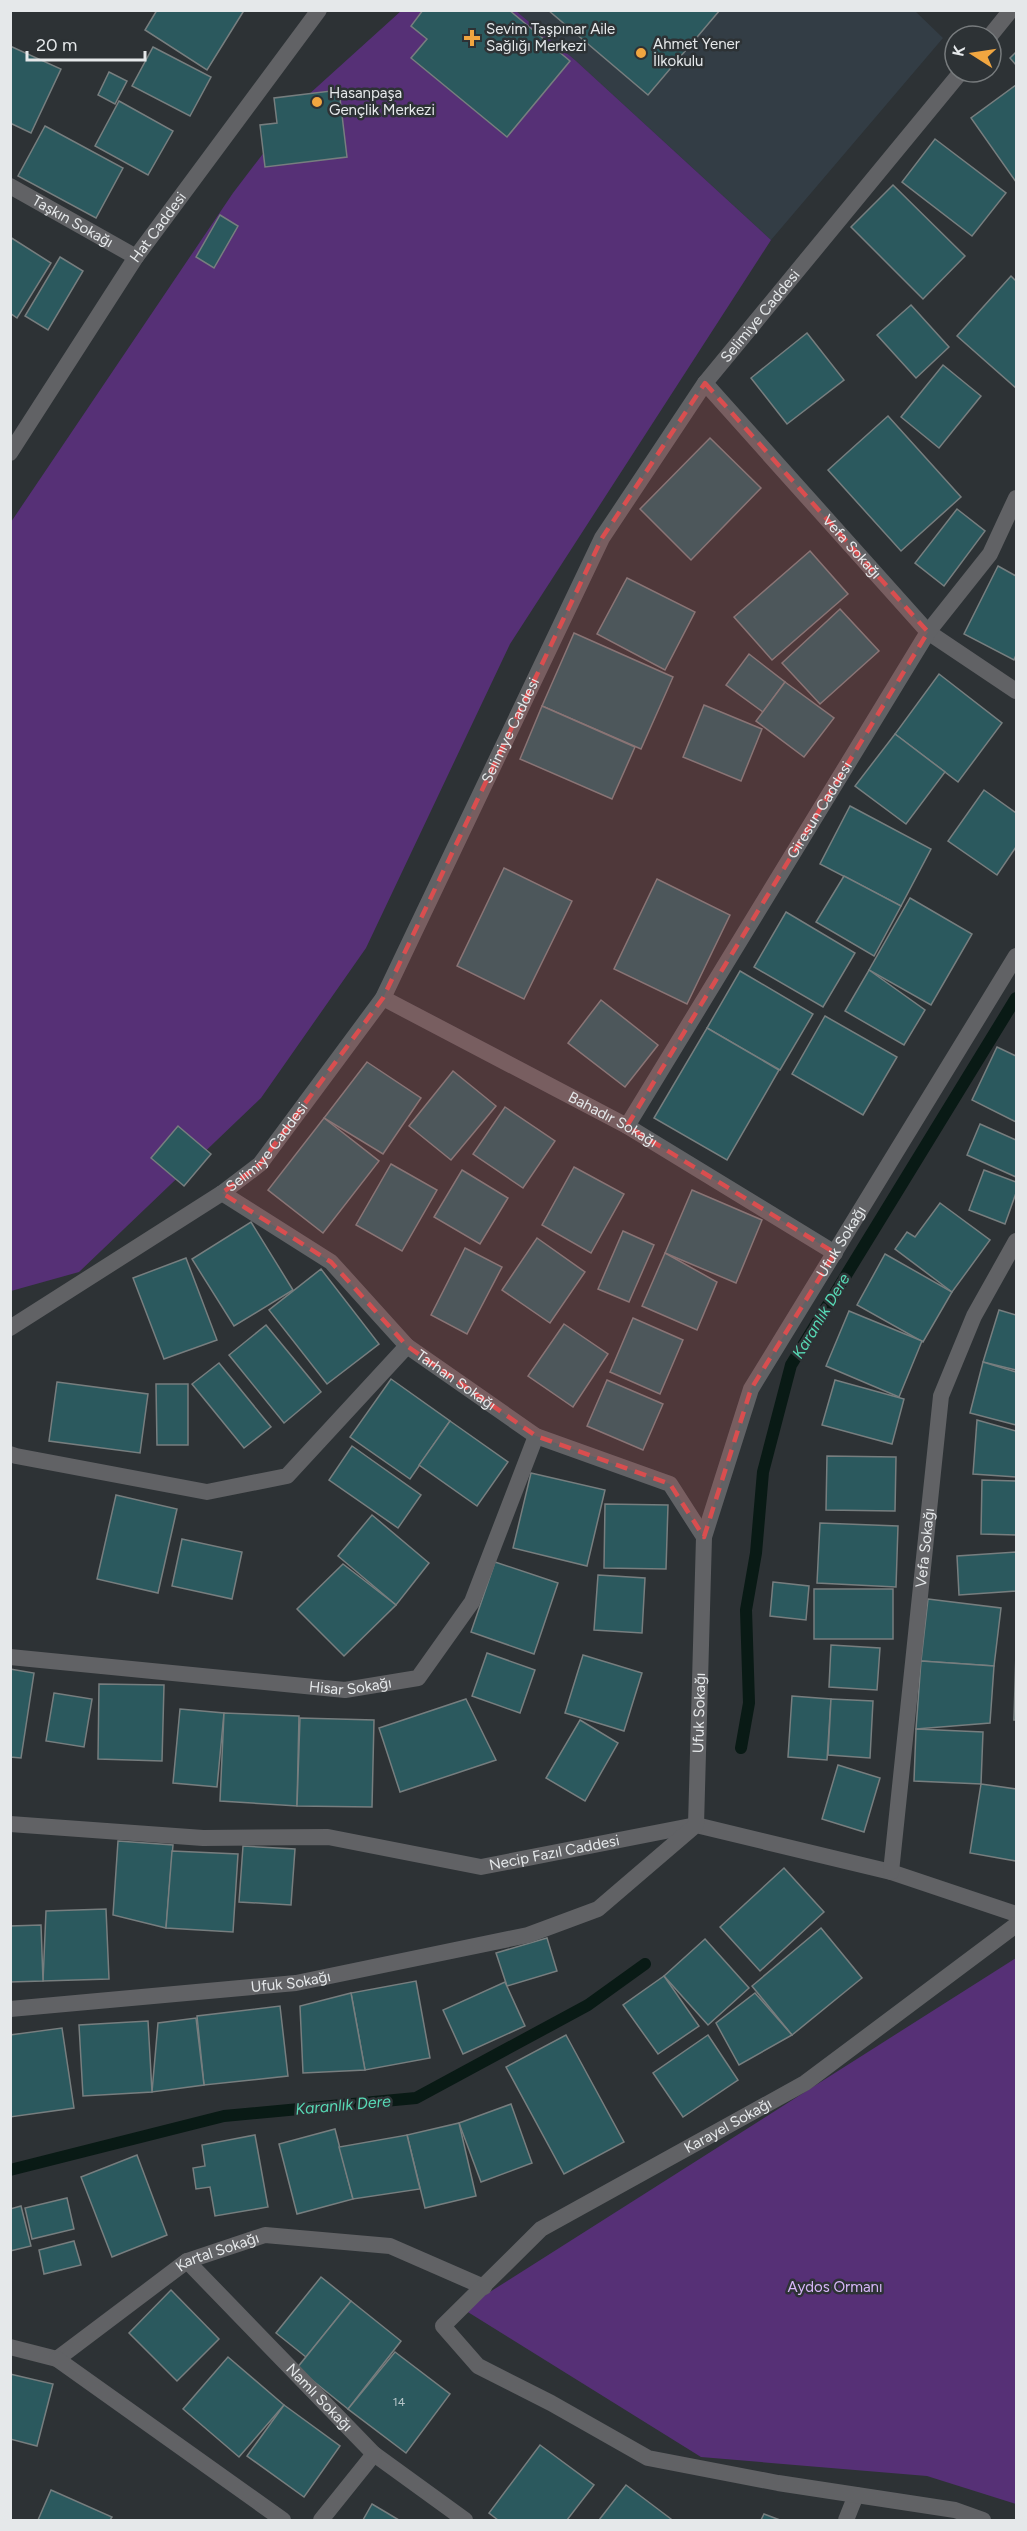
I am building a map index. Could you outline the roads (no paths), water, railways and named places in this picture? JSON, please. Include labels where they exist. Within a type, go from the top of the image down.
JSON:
[{"type":"street","name":"Hat Caddesi","points":[[10,453],[136,257],[319,10]]},
{"type":"street","points":[[1000,24],[1011,10]]},
{"type":"street","name":"Selimiye Caddesi","points":[[10,1328],[222,1194],[260,1164],[383,998],[602,538],[705,383],[951,84]]},
{"type":"street","name":"Taşkın Sokağı","points":[[10,186],[136,257]]},
{"type":"street","name":"Vefa Sokağı","points":[[705,383],[928,632],[1017,691]]},
{"type":"street","name":"Giresun Caddesi","points":[[627,1126],[928,632],[990,554],[1017,498]]},
{"type":"street","name":"Ufuk Sokağı","points":[[10,2009],[296,1983],[528,1935],[598,1909],[696,1825],[704,1537],[752,1389],[1017,956]]},
{"type":"street","name":"Bahadır Sokağı","points":[[383,998],[627,1126],[835,1253]]},
{"type":"street","name":"Tarhan Sokağı","points":[[222,1194],[332,1262],[407,1346],[536,1436],[670,1484],[704,1537]]},
{"type":"street","name":"Vefa Sokağı","points":[[891,1872],[941,1396],[974,1316],[1017,1241]]},
{"type":"street","points":[[10,1454],[207,1492],[287,1476],[407,1346]]},
{"type":"street","name":"Hisar Sokağı","points":[[10,1657],[345,1690],[418,1678],[472,1602],[536,1436]]},
{"type":"street","name":"Necip Fazıl Caddesi","points":[[10,1824],[203,1838],[328,1837],[481,1867],[696,1825],[891,1872],[1017,1914]]},
{"type":"street","name":"Karayel Sokağı","points":[[856,2495],[778,2483],[648,2458],[551,2403],[478,2366],[443,2326],[540,2229],[806,2083],[1017,1925]]},
{"type":"street","name":"Kartal Sokağı","points":[[57,2359],[187,2261],[265,2235],[390,2246],[484,2287]]},
{"type":"street","name":"Namlı Sokağı","points":[[187,2261],[374,2454],[465,2520]]},
{"type":"street","points":[[10,2347],[57,2359],[283,2520]]},
{"type":"street","points":[[321,2520],[374,2454]]},
{"type":"street","points":[[846,2520],[856,2495],[955,2510],[983,2520]]},
{"type":"waterway","name":"Karanlık Dere","points":[[741,1748],[749,1703],[746,1610],[756,1553],[763,1472],[791,1365],[1016,998]]},
{"type":"waterway","name":"Karanlık Dere","points":[[10,2170],[224,2116],[416,2098],[588,2005],[645,1964]]},
{"type":"place","name":"Sevim Taşpınar Aile Sağlığı Merkezi","points":[[472,38]]},
{"type":"place","name":"Ahmet Yener İlkokulu","points":[[641,53]]},
{"type":"place","name":"Hasanpaşa Gençlik Merkezi","points":[[317,102]]},
{"type":"park label","name":"Aydos Ormanı","points":[[835,2287]]}]
